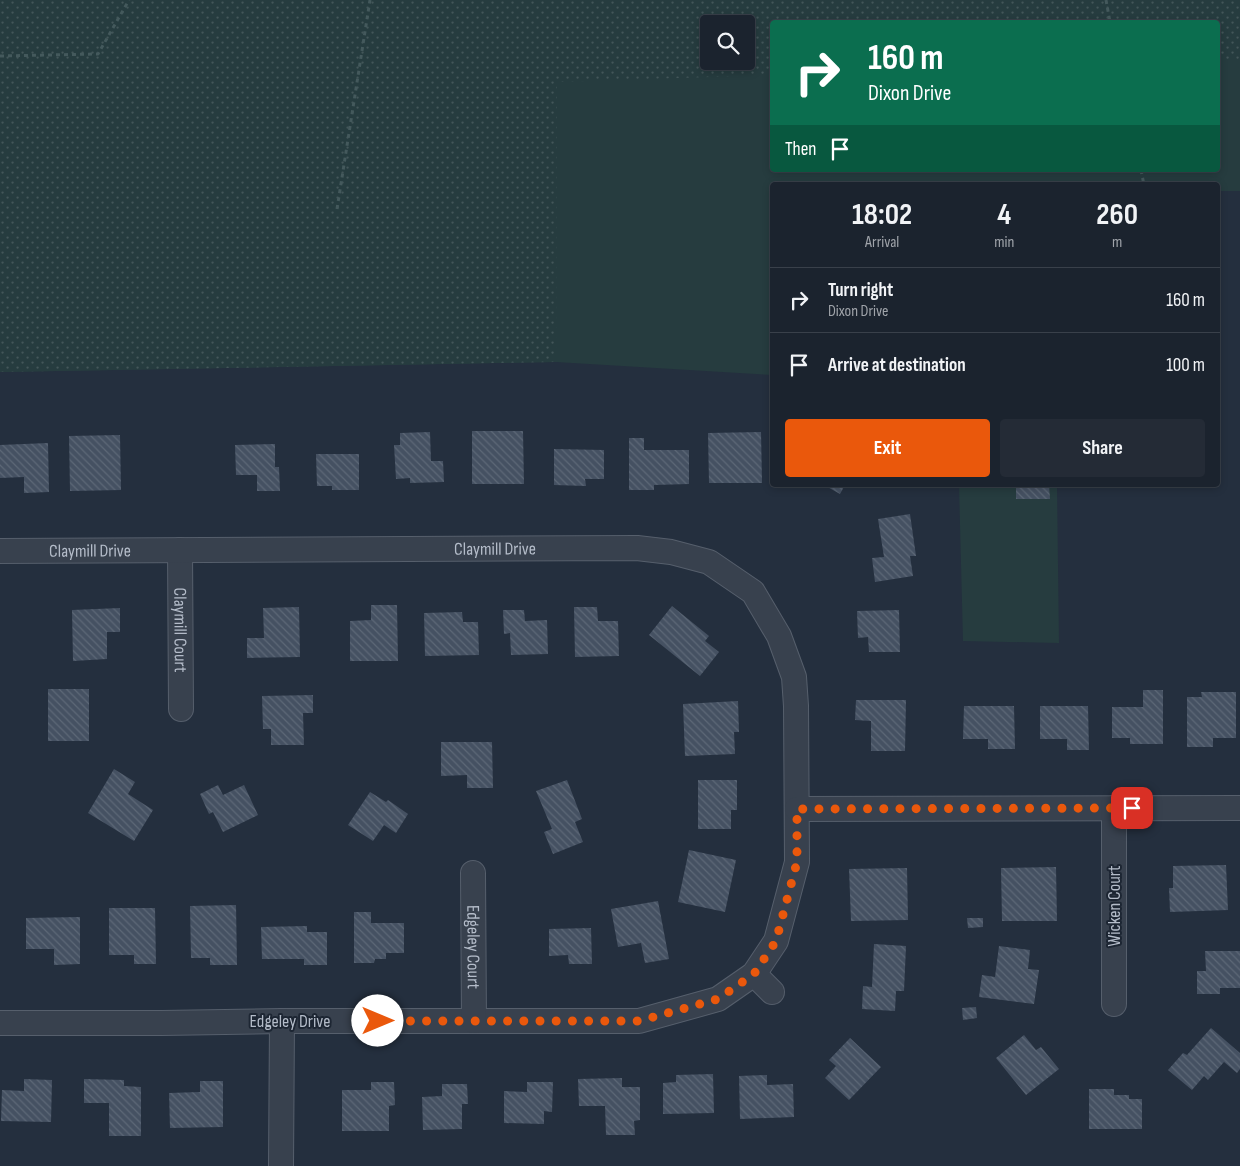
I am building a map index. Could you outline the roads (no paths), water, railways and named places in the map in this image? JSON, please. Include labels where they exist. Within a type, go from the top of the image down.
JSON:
[{"type":"street","name":"Claymill Drive","points":[[0,551],[637,548],[671,552],[709,562],[753,592],[779,636],[794,676],[797,809]]},
{"type":"street","name":"Claymill Court","points":[[180,550],[181,709]]},
{"type":"street","name":"Wicken Court","points":[[1114,808],[1114,1004]]},
{"type":"street","points":[[797,809],[1240,808]]},
{"type":"street","name":"Edgeley Drive","points":[[0,1023],[639,1021],[718,999],[754,974],[776,941],[797,862],[797,809]]},
{"type":"street","name":"Edgeley Court","points":[[473,873],[474,1021]]},
{"type":"street","points":[[754,974],[772,992]]},
{"type":"street","points":[[281,1166],[282,1021]]}]
